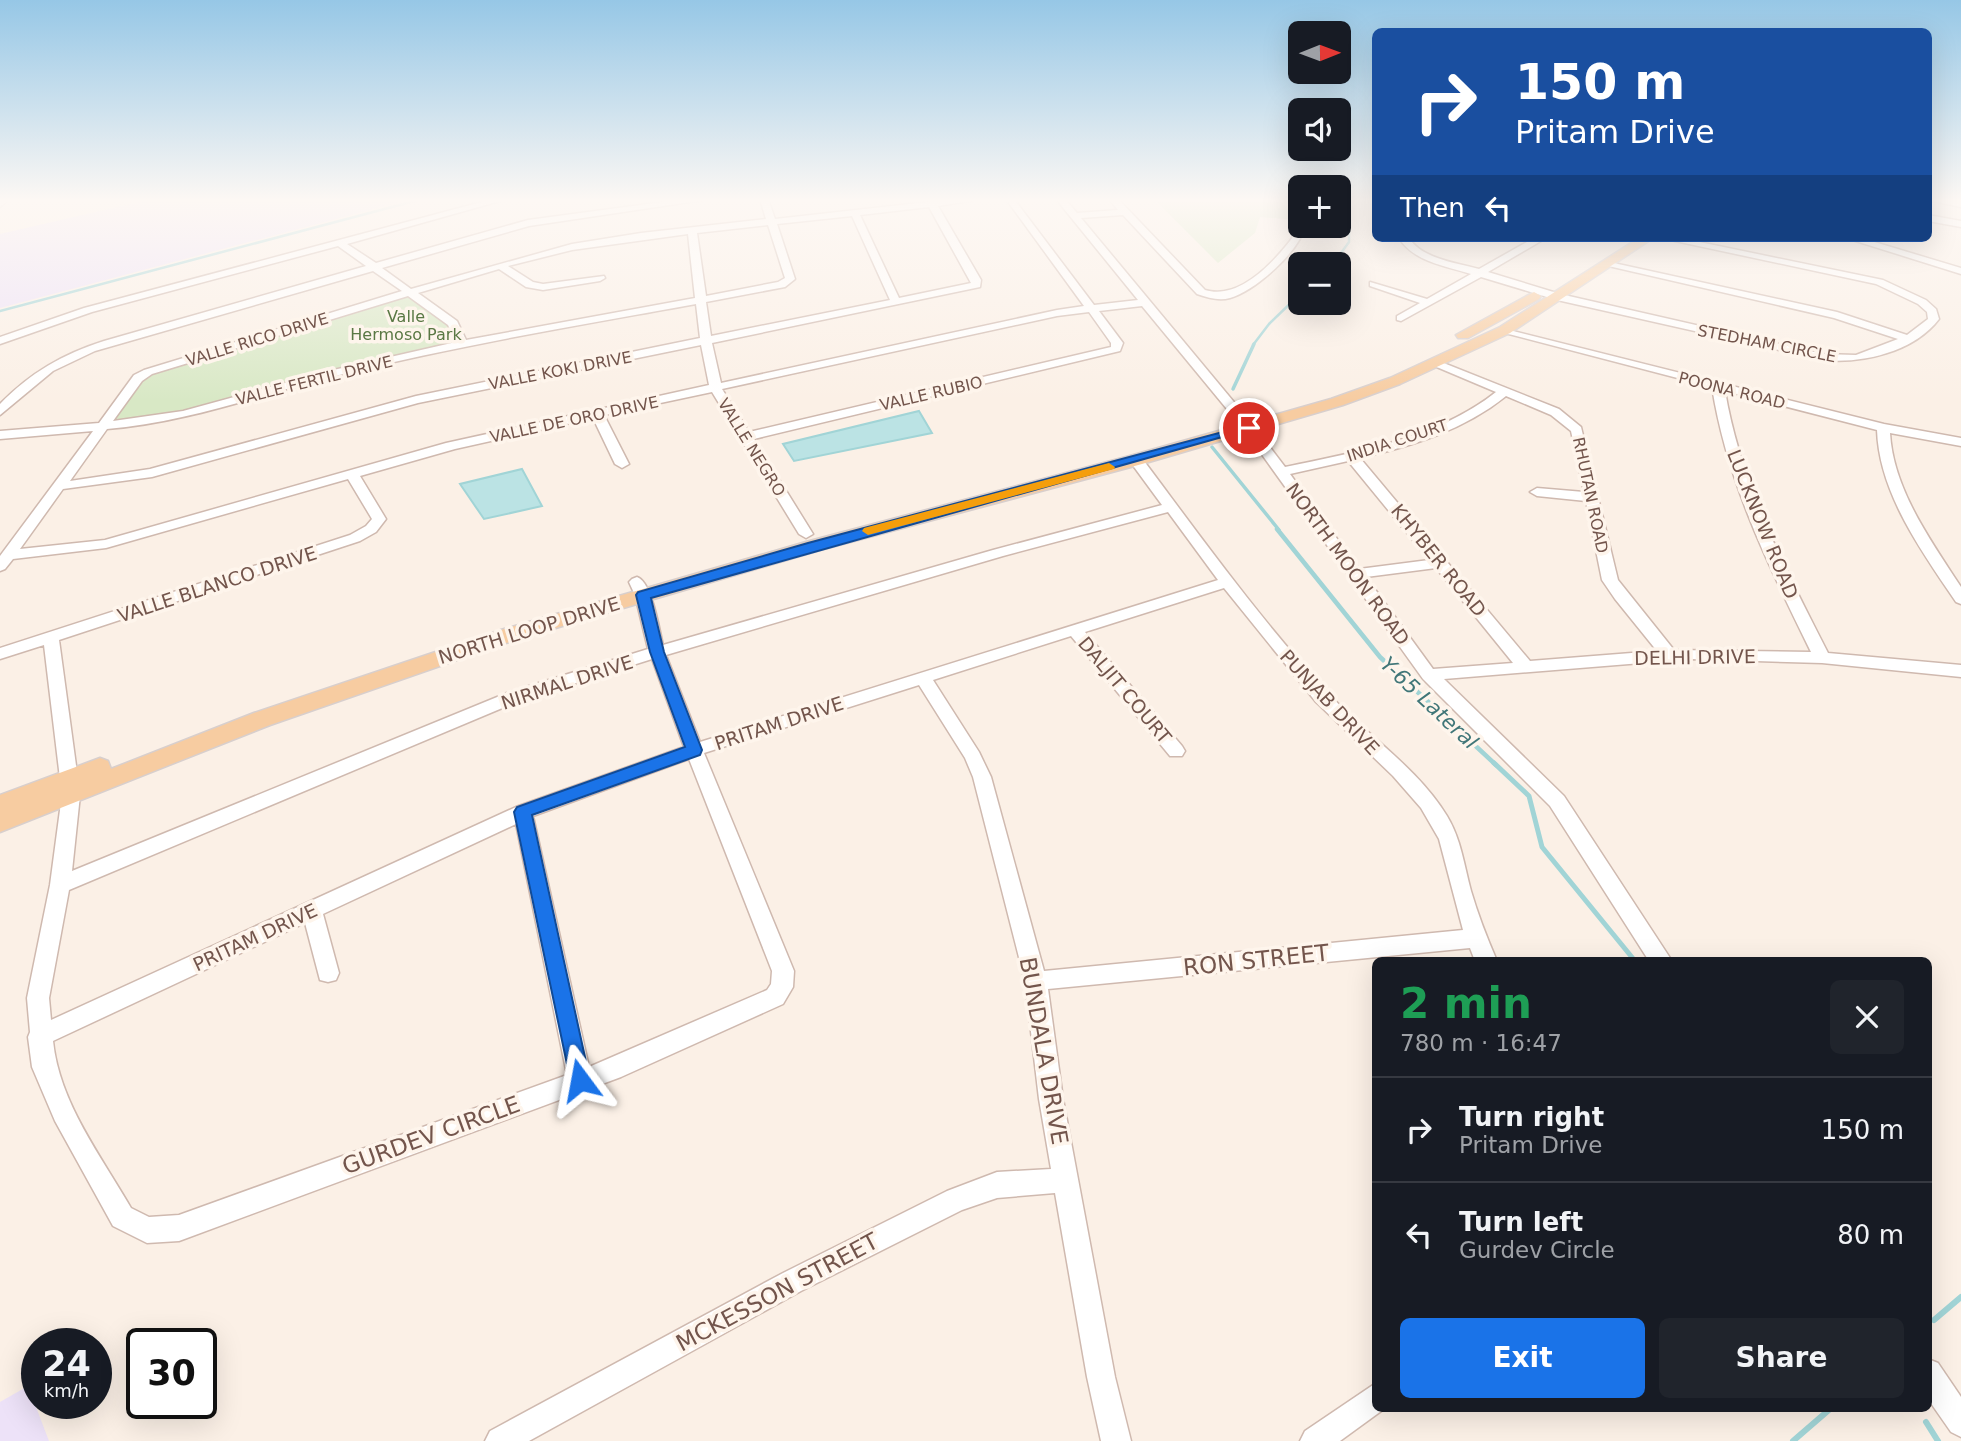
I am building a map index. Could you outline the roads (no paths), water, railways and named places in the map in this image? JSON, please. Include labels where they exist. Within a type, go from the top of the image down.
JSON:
[{"type":"main road","name":"NORTH LOOP DRIVE","points":[[0,805],[70,787],[806,534],[1337,402],[1436,363],[1505,331],[1587,266]]},
{"type":"main road","name":"NORTH LOOP DRIVE","points":[[640,589],[1136,460],[1244,423],[1439,348],[1606,266]]},
{"type":"main road","name":"NORTH LOOP DRIVE","points":[[0,822],[70,787]]},
{"type":"street","points":[[0,341],[88,310],[250,266]]},
{"type":"street","points":[[0,411],[33,379],[52,365],[77,353],[371,266]]},
{"type":"street","points":[[372,266],[453,323],[462,344]]},
{"type":"street","name":"VALLE RICO DRIVE","points":[[4,560],[138,378],[148,372],[496,266]]},
{"type":"street","points":[[502,266],[530,285],[543,287],[600,278]]},
{"type":"street","name":"VALLE NEGRO","points":[[696,266],[706,341],[716,389],[806,534]]},
{"type":"street","name":"VALLE FERTIL DRIVE","points":[[0,435],[137,423],[184,414],[332,373],[462,344],[781,285],[790,279],[786,266]]},
{"type":"street","points":[[880,266],[896,302]]},
{"type":"street","name":"VALLE KOKI DRIVE","points":[[57,486],[134,477],[415,400],[976,285],[968,266]]},
{"type":"street","points":[[1059,266],[1090,308]]},
{"type":"street","name":"NORTH MOON ROAD","points":[[1116,266],[1282,472],[1429,675],[1557,801],[1658,957]]},
{"type":"street","points":[[1177,266],[1202,292],[1213,298],[1236,295],[1268,266]]},
{"type":"street","name":"STEDHAM CIRCLE","points":[[1455,266],[1549,294],[1823,357],[1864,356],[1930,325],[1934,316],[1923,302],[1897,288],[1805,266]]},
{"type":"street","points":[[1401,318],[1492,266]]},
{"type":"street","points":[[1615,266],[1837,315],[1906,338]]},
{"type":"street","points":[[1374,284],[1427,302]]},
{"type":"street","name":"VALLE DE ORO DRIVE","points":[[4,560],[106,544],[451,446],[1090,308],[1145,302]]},
{"type":"street","name":"VALLE RUBIO","points":[[746,437],[1116,349],[1117,344],[1090,308]]},
{"type":"street","name":"POONA ROAD","points":[[1505,331],[1883,428],[1961,442]]},
{"type":"street","name":"RHUTAN ROAD","points":[[1436,363],[1555,412],[1577,430],[1608,574],[1614,588],[1669,655]]},
{"type":"street","name":"LUCKNOW ROAD","points":[[1717,386],[1725,430],[1766,542],[1822,657]]},
{"type":"street","name":"INDIA COURT","points":[[1282,472],[1351,456],[1452,423],[1491,405],[1505,391]]},
{"type":"street","points":[[597,414],[622,464]]},
{"type":"street","points":[[1883,428],[1881,443],[1890,472],[1940,566],[1961,599]]},
{"type":"street","name":"KHYBER ROAD","points":[[1351,456],[1525,666]]},
{"type":"street","name":"PUNJAB DRIVE","points":[[1136,460],[1226,582],[1324,701],[1413,786],[1434,811],[1456,859],[1460,887],[1484,957]]},
{"type":"street","name":"VALLE BLANCO DRIVE","points":[[0,654],[355,538],[371,529],[379,519],[352,474]]},
{"type":"street","points":[[1537,492],[1591,497]]},
{"type":"street","name":"NIRMAL DRIVE","points":[[60,885],[513,697],[657,652],[1171,507]]},
{"type":"street","points":[[1355,574],[1442,563]]},
{"type":"street","name":"PRITAM DRIVE","points":[[40,1037],[523,812],[694,750],[1226,582]]},
{"type":"street","name":"GURDEV CIRCLE","points":[[51,638],[70,787],[60,885],[38,998],[44,1067],[63,1113],[122,1217],[147,1230],[179,1228],[613,1069],[767,1002],[782,987],[783,971],[657,652],[640,589]]},
{"type":"street","name":"DALJIT COURT","points":[[1074,629],[1176,751]]},
{"type":"street","name":"DELHI DRIVE","points":[[1429,675],[1669,655],[1822,657],[1961,671]]},
{"type":"street","name":"BUNDALA DRIVE","points":[[923,678],[973,757],[982,777],[1036,981],[1051,1099],[1101,1377],[1116,1441]]},
{"type":"street","points":[[523,812],[580,1080]]},
{"type":"street","points":[[312,911],[328,973]]},
{"type":"street","name":"RON STREET","points":[[1036,981],[1476,938]]},
{"type":"street","name":"MCKESSON STREET","points":[[499,1441],[792,1282],[956,1200],[997,1185],[1067,1180]]},
{"type":"street","points":[[1932,1379],[1961,1422]]},
{"type":"street","points":[[1315,1441],[1372,1400]]},
{"type":"water","points":[[919,411],[932,433],[794,461],[783,444]]},
{"type":"water","points":[[522,469],[542,506],[484,519],[460,484]]},
{"type":"waterway","points":[[0,311],[169,266]]},
{"type":"waterway","name":"Y-65 Lateral","points":[[1253,345],[1288,306]]},
{"type":"waterway","name":"Y-65 Lateral","points":[[1233,389],[1254,344]]},
{"type":"waterway","name":"Y-65 Lateral","points":[[1212,447],[1279,530]]},
{"type":"waterway","name":"Y-65 Lateral","points":[[1277,529],[1380,657],[1496,765]]},
{"type":"waterway","name":"Y-65 Lateral","points":[[1494,763],[1529,796],[1542,847],[1632,957]]},
{"type":"waterway","points":[[1934,1320],[1961,1297]]},
{"type":"waterway","points":[[1793,1441],[1827,1412]]},
{"type":"waterway","name":"Y-65 Lateral","points":[[1926,1422],[1938,1441]]},
{"type":"park label","name":"Valle Hermoso Park","points":[[406,325]]}]
